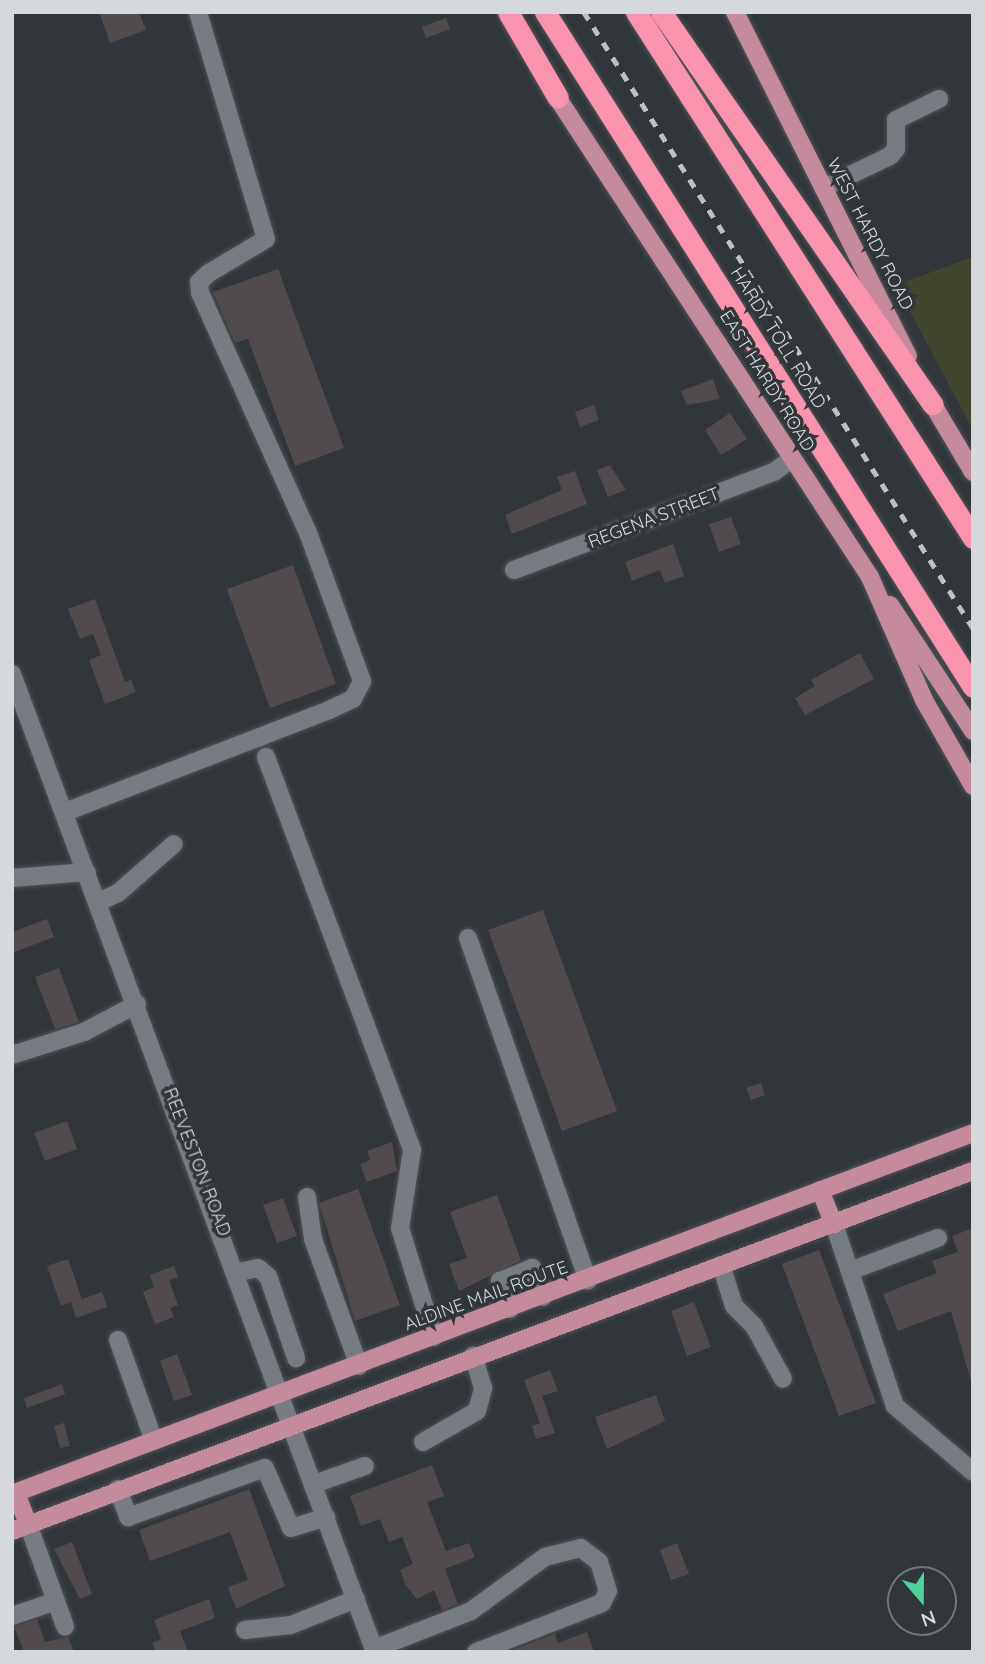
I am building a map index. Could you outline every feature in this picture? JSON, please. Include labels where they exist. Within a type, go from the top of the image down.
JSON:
[{"type":"highway","points":[[508,12],[558,98]]},
{"type":"highway","name":"HARDY TOLL ROAD","points":[[545,12],[973,688]]},
{"type":"highway","points":[[636,12],[973,538]]},
{"type":"highway","points":[[661,12],[932,404]]},
{"type":"main road","name":"EAST HARDY ROAD","points":[[500,12],[870,577],[924,700],[973,786]]},
{"type":"main road","name":"WEST HARDY ROAD","points":[[735,12],[932,404],[973,472]]},
{"type":"main road","points":[[870,577],[973,731]]},
{"type":"main road","name":"ALDINE MAIL ROUTE","points":[[14,1493],[588,1281],[973,1133]]},
{"type":"main road","points":[[14,1493],[20,1527],[291,1423],[973,1171]]},
{"type":"main road","points":[[820,1191],[834,1224]]},
{"type":"main road","points":[[588,1281],[598,1310]]},
{"type":"street","points":[[65,812],[329,710],[353,699],[362,681],[308,533],[200,293],[199,282],[209,273],[266,239],[198,12]]},
{"type":"street","points":[[823,188],[890,156],[896,149],[896,120],[939,99]]},
{"type":"street","name":"REGENA STREET","points":[[514,570],[774,472],[791,459]]},
{"type":"street","name":"REEVESTON ROAD","points":[[12,674],[239,1272],[291,1423],[375,1650]]},
{"type":"street","points":[[266,757],[412,1150],[400,1227],[434,1338]]},
{"type":"street","points":[[99,902],[118,893],[174,844]]},
{"type":"street","points":[[12,878],[87,872]]},
{"type":"street","points":[[468,938],[588,1281]]},
{"type":"street","points":[[12,1055],[84,1032],[137,1004]]},
{"type":"street","points":[[307,1197],[313,1239],[359,1366]]},
{"type":"street","points":[[834,1224],[895,1406],[973,1472]]},
{"type":"street","points":[[850,1271],[938,1238]]},
{"type":"street","points":[[721,1265],[734,1306],[754,1326],[783,1378]]},
{"type":"street","points":[[239,1272],[258,1268],[268,1276],[296,1358]]},
{"type":"street","points":[[510,1309],[500,1281],[532,1268],[543,1297]]},
{"type":"street","points":[[118,1340],[153,1441]]},
{"type":"street","points":[[423,1442],[477,1411],[483,1388],[472,1356]]},
{"type":"street","points":[[254,1437],[291,1528],[326,1517]]},
{"type":"street","points":[[314,1484],[365,1466]]},
{"type":"street","points":[[118,1489],[128,1517],[265,1468]]},
{"type":"street","points":[[20,1527],[56,1601],[65,1626]]},
{"type":"street","points":[[375,1650],[471,1611],[545,1557],[581,1548],[599,1562],[608,1591],[603,1604],[476,1652]]},
{"type":"street","points":[[245,1630],[291,1625],[356,1599]]},
{"type":"street","points":[[12,1616],[56,1601]]},
{"type":"green space","points":[[973,257],[973,430],[896,285]]},
{"type":"building","points":[[99,12],[139,12],[146,30],[110,43]]},
{"type":"building","points":[[446,18],[450,29],[426,38],[422,27]]},
{"type":"building","points":[[278,269],[344,448],[295,466],[248,339],[235,343],[213,292]]},
{"type":"building","points":[[713,379],[720,399],[687,405],[681,391]]},
{"type":"building","points":[[594,405],[599,420],[580,427],[575,412]]},
{"type":"building","points":[[730,413],[747,439],[721,455],[705,430]]},
{"type":"building","points":[[610,465],[626,490],[608,497],[597,470]]},
{"type":"building","points":[[575,471],[587,504],[512,534],[505,515],[562,490],[557,477]]},
{"type":"building","points":[[731,517],[741,544],[719,552],[709,524]]},
{"type":"building","points":[[673,544],[684,576],[665,583],[660,570],[632,581],[625,562]]},
{"type":"building","points":[[293,565],[336,684],[270,708],[227,589]]},
{"type":"building","points":[[95,599],[125,682],[131,680],[136,692],[105,704],[89,660],[101,655],[93,634],[80,639],[68,609]]},
{"type":"building","points":[[860,653],[874,679],[805,715],[795,698],[815,686],[811,680]]},
{"type":"building","points":[[543,910],[617,1111],[562,1131],[488,930]]},
{"type":"building","points":[[47,919],[54,937],[12,953],[12,932]]},
{"type":"building","points":[[59,968],[79,1022],[55,1029],[35,977]]},
{"type":"building","points":[[761,1083],[765,1095],[751,1100],[746,1088]]},
{"type":"building","points":[[67,1121],[77,1149],[45,1161],[34,1133]]},
{"type":"building","points":[[392,1142],[397,1171],[367,1182],[360,1164],[370,1160],[367,1151]]},
{"type":"building","points":[[358,1189],[400,1305],[355,1321],[319,1203]]},
{"type":"building","points":[[497,1195],[521,1260],[459,1291],[449,1264],[467,1258],[450,1212]]},
{"type":"building","points":[[283,1198],[297,1236],[277,1243],[263,1205]]},
{"type":"building","points":[[973,1228],[972,1385],[951,1311],[898,1331],[883,1294],[937,1273],[932,1261],[958,1252],[952,1236]]},
{"type":"building","points":[[819,1250],[876,1403],[839,1416],[782,1264]]},
{"type":"building","points":[[68,1259],[82,1299],[102,1292],[107,1307],[76,1318],[71,1302],[61,1306],[47,1266]]},
{"type":"building","points":[[174,1266],[178,1277],[169,1280],[178,1305],[170,1308],[174,1317],[155,1324],[143,1292],[154,1287],[150,1275]]},
{"type":"building","points":[[694,1302],[711,1347],[687,1356],[671,1311]]},
{"type":"building","points":[[177,1354],[192,1395],[174,1401],[160,1361]]},
{"type":"building","points":[[550,1370],[558,1391],[542,1396],[555,1433],[536,1439],[532,1426],[540,1423],[524,1380]]},
{"type":"building","points":[[62,1384],[65,1394],[27,1408],[24,1398]]},
{"type":"building","points":[[656,1395],[665,1421],[607,1449],[595,1417]]},
{"type":"building","points":[[64,1423],[70,1446],[60,1448],[54,1426]]},
{"type":"building","points":[[432,1465],[444,1496],[427,1502],[446,1551],[469,1543],[475,1557],[445,1569],[458,1604],[442,1610],[434,1590],[417,1599],[405,1584],[400,1570],[413,1564],[402,1537],[389,1542],[380,1519],[361,1526],[350,1496]]},
{"type":"building","points":[[249,1489],[285,1586],[236,1609],[228,1587],[248,1580],[230,1532],[150,1561],[139,1530]]},
{"type":"building","points":[[72,1542],[92,1594],[80,1599],[54,1549]]},
{"type":"building","points":[[677,1543],[689,1574],[671,1580],[660,1550]]},
{"type":"building","points":[[209,1599],[215,1618],[180,1631],[188,1652],[156,1652],[152,1643],[161,1639],[154,1620]]},
{"type":"building","points":[[37,1619],[45,1642],[68,1637],[74,1652],[24,1652],[14,1627]]},
{"type":"building","points":[[587,1632],[594,1652],[508,1652],[555,1634],[558,1643]]},
{"type":"railway","points":[[584,12],[973,628]]}]
